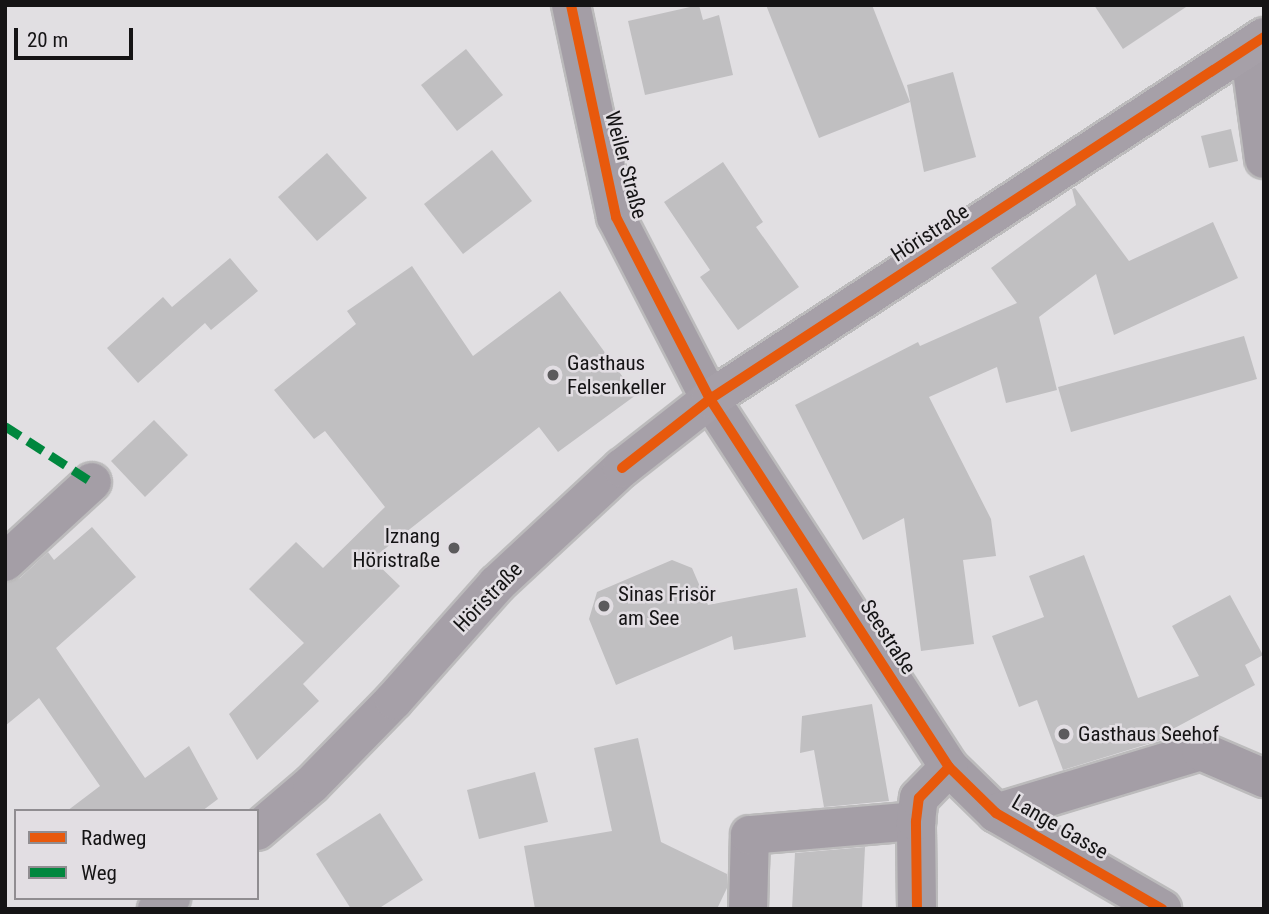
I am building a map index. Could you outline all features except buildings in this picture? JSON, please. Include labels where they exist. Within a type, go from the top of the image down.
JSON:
[{"type":"main road","name":"Höristraße","points":[[259,829],[312,784],[394,700],[497,584],[622,468],[710,399],[1256,42]]},
{"type":"street","name":"Weiler Straße","points":[[570,5],[616,216],[710,399]]},
{"type":"street","points":[[1256,42],[1264,159]]},
{"type":"street","name":"Seestraße","points":[[710,399],[949,767]]},
{"type":"street","points":[[5,562],[92,482]]},
{"type":"street","points":[[996,813],[1201,751],[1264,778]]},
{"type":"street","points":[[918,909],[916,821],[919,798],[949,767]]},
{"type":"street","name":"Lange Gasse","points":[[949,767],[996,813],[1162,909]]},
{"type":"street","points":[[748,909],[750,835],[916,821]]},
{"type":"marked path","points":[[5,426],[92,482]]},
{"type":"cycle path","points":[[571,5],[616,217],[710,399],[949,767],[996,813],[1162,909]]},
{"type":"cycle path","points":[[622,468],[710,399],[1264,37]]},
{"type":"cycle path","points":[[917,909],[916,821],[919,798],[949,767]]},
{"type":"place","name":"Gasthaus Felsenkeller","points":[[553,375]]},
{"type":"place","name":"Iznang Höristraße","points":[[454,548]]},
{"type":"place","name":"Sinas Frisör am See","points":[[604,606]]},
{"type":"place","name":"Gasthaus Seehof","points":[[1064,734]]}]
